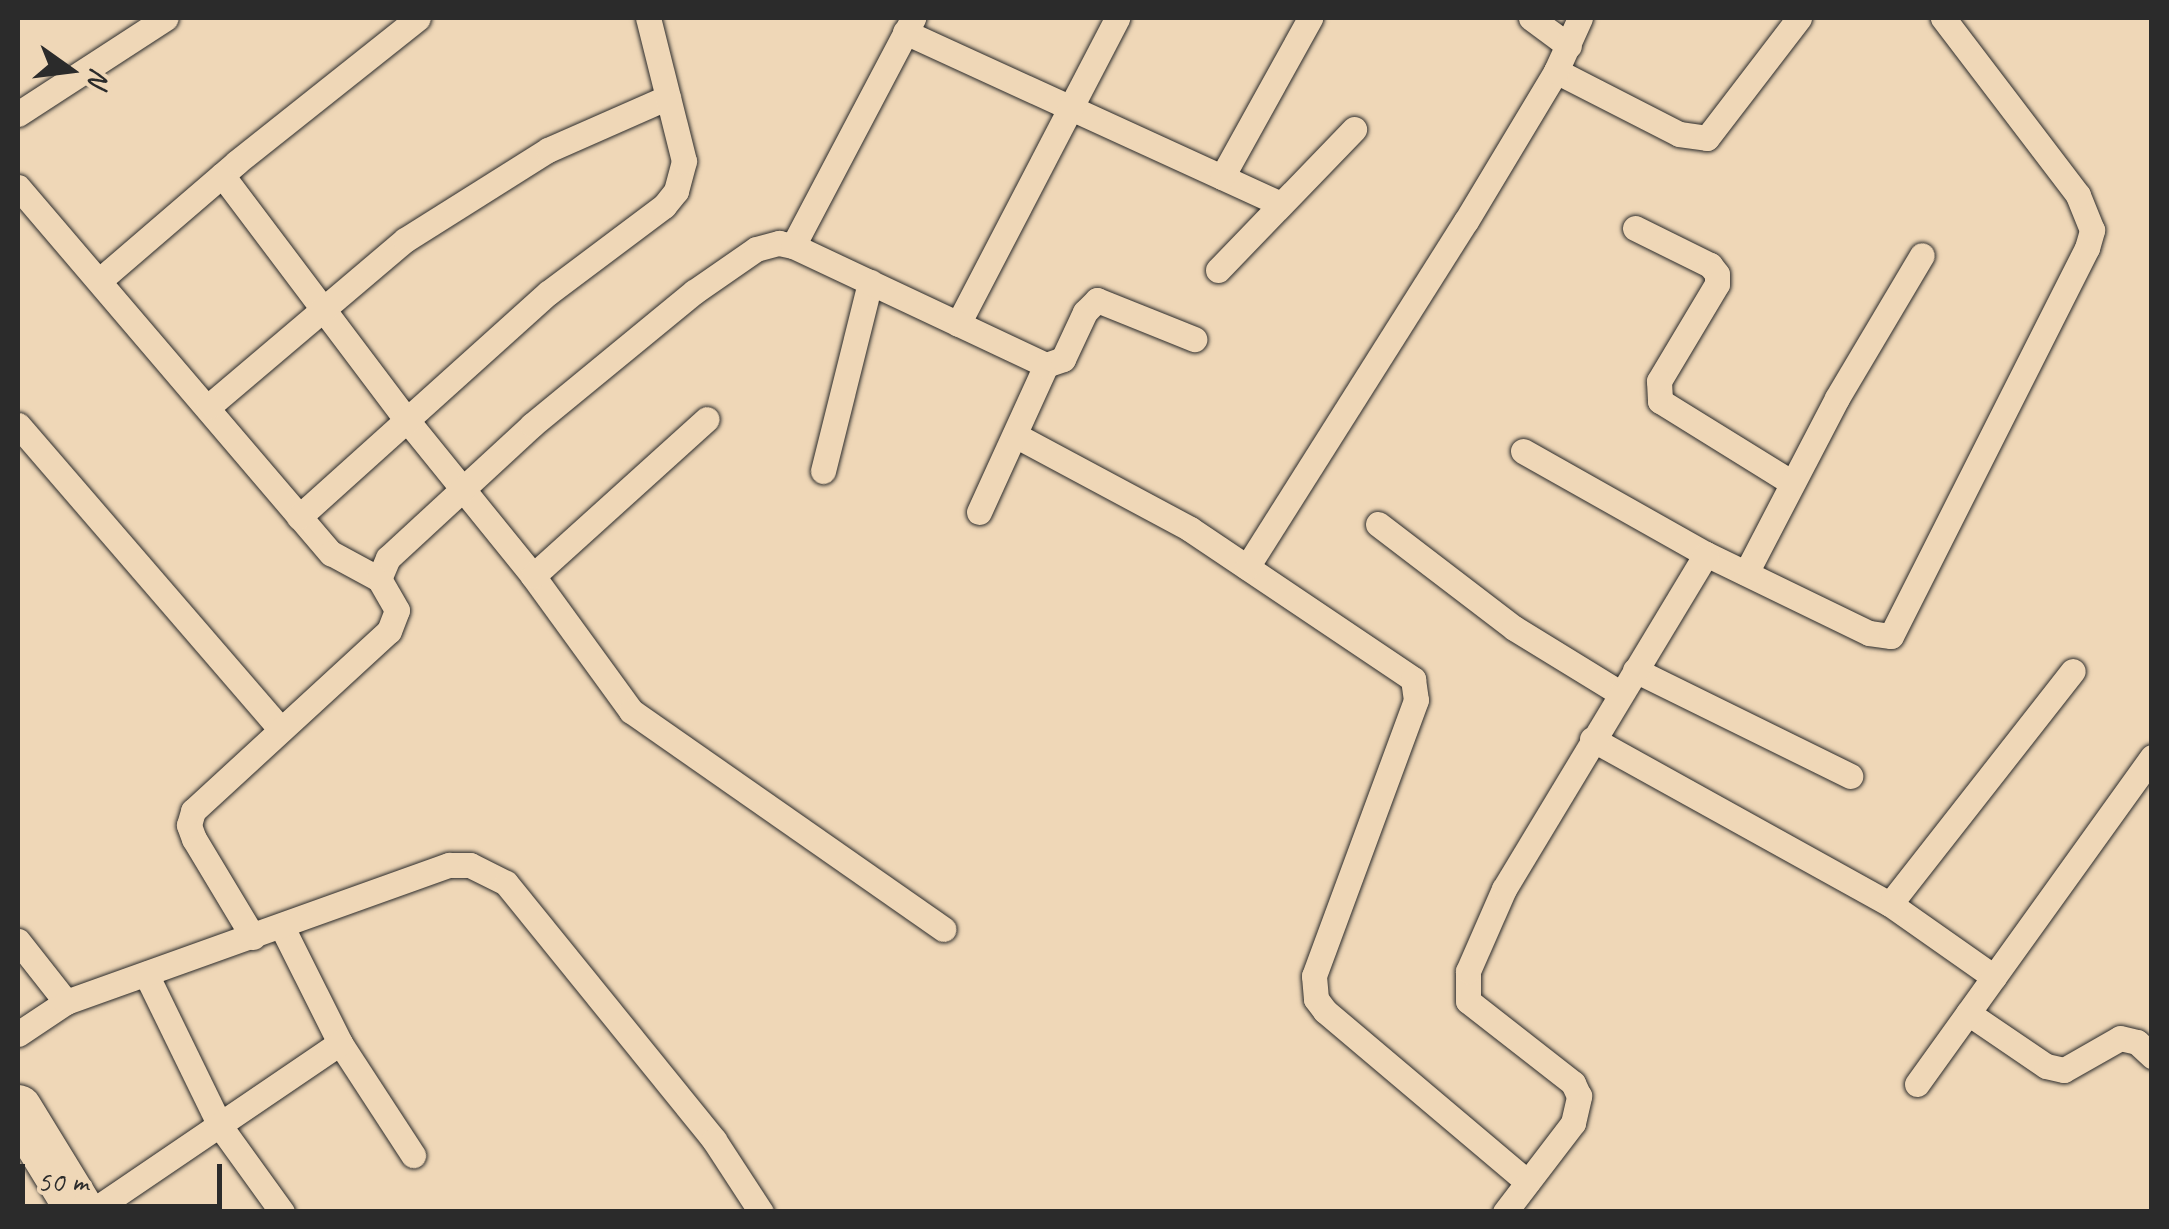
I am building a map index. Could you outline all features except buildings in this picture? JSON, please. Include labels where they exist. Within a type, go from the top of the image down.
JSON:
[{"type":"highway","points":[[18,1110],[81,1212]]},
{"type":"street","points":[[18,114],[166,18]]},
{"type":"street","points":[[100,280],[222,175],[418,18]]},
{"type":"street","points":[[299,517],[548,293],[664,206],[683,177],[684,161],[648,18]]},
{"type":"street","points":[[958,324],[1117,18]]},
{"type":"street","points":[[1222,177],[1310,18]]},
{"type":"street","points":[[1531,18],[1568,46]]},
{"type":"street","points":[[1247,568],[1466,221],[1556,71],[1580,18]]},
{"type":"street","points":[[1556,71],[1680,134],[1707,138],[1799,18]]},
{"type":"street","points":[[1523,451],[1706,554],[1869,633],[1890,636],[2087,248],[2092,230],[2078,195],[1943,18]]},
{"type":"street","points":[[793,246],[908,25],[1281,204]]},
{"type":"street","points":[[208,407],[320,308],[405,240],[496,180],[590,130],[668,97]]},
{"type":"street","points":[[1218,270],[1354,129]]},
{"type":"street","points":[[222,175],[320,308],[533,576],[631,711],[943,929]]},
{"type":"street","points":[[18,187],[331,553],[380,579],[398,610],[390,631],[204,798],[190,825],[253,937]]},
{"type":"street","points":[[1635,228],[1710,265],[1718,274],[1660,382],[1660,401],[1668,410],[1792,483]]},
{"type":"street","points":[[380,579],[388,558],[532,425],[694,292],[756,248],[779,243],[793,246],[1046,365]]},
{"type":"street","points":[[1746,573],[1792,483],[1922,256]]},
{"type":"street","points":[[823,471],[870,282]]},
{"type":"street","points":[[979,512],[1046,365],[1063,358],[1085,312],[1097,300],[1107,300],[1194,340]]},
{"type":"street","points":[[533,576],[708,419]]},
{"type":"street","points":[[18,425],[280,729]]},
{"type":"street","points":[[1015,435],[1190,528],[1406,673],[1417,688],[1314,976],[1316,999],[1325,1011],[1527,1182]]},
{"type":"street","points":[[1378,524],[1514,628],[1620,693]]},
{"type":"street","points":[[1505,1212],[1573,1123],[1579,1096],[1573,1083],[1479,1013],[1465,990],[1483,931],[1592,739],[1706,554]]},
{"type":"street","points":[[1635,670],[1850,776]]},
{"type":"street","points":[[1890,904],[2073,671]]},
{"type":"street","points":[[1592,739],[1890,904],[1994,977]]},
{"type":"street","points":[[1917,1084],[2152,756]]},
{"type":"street","points":[[18,1034],[66,1002],[449,865],[489,871],[506,883],[714,1140],[761,1212]]},
{"type":"street","points":[[282,927],[340,1043],[413,1155]]},
{"type":"street","points":[[18,941],[66,1002]]},
{"type":"street","points":[[146,974],[220,1126],[282,1212]]},
{"type":"street","points":[[1968,1012],[2046,1066],[2064,1070],[2120,1038],[2137,1042],[2152,1056]]},
{"type":"street","points":[[92,1212],[340,1043]]}]
